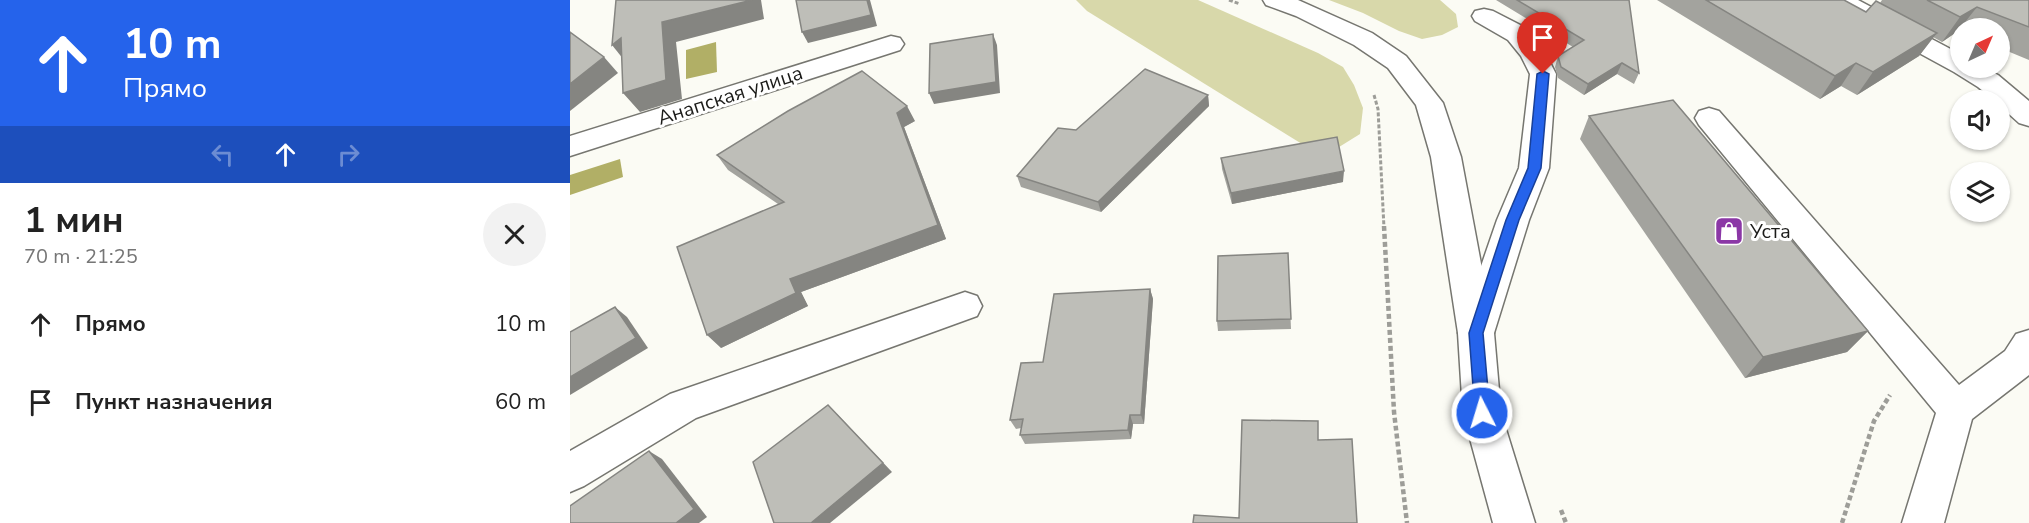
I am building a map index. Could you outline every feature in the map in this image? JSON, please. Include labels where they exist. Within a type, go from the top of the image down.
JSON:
[{"type":"street","points":[[1275,0],[1305,11],[1363,39],[1396,62],[1429,103],[1446,157],[1476,333],[1482,413],[1514,523]]},
{"type":"street","points":[[1840,0],[1950,60]]},
{"type":"street","points":[[1476,333],[1513,220],[1534,168],[1543,74],[1533,53],[1516,34],[1484,16]]},
{"type":"street","name":"Анапская улица","points":[[570,146],[891,44]]},
{"type":"street","points":[[1983,78],[2029,116]]},
{"type":"street","points":[[1708,118],[1956,409]]},
{"type":"street","points":[[570,473],[683,406],[965,306]]},
{"type":"street","points":[[1923,523],[1956,409],[2018,362],[2029,345]]},
{"type":"path","points":[[1229,0],[1240,4]]},
{"type":"path","points":[[1371,87],[1378,109],[1394,412],[1407,523]]},
{"type":"path","points":[[1842,523],[1874,421],[1912,358]]},
{"type":"green space","points":[[1076,0],[1198,0],[1318,53],[1343,67],[1354,85],[1363,108],[1360,134],[1323,157],[1087,11]]},
{"type":"green space","points":[[1329,0],[1440,0],[1456,14],[1458,27],[1442,35],[1422,39]]},
{"type":"shaded area","points":[[716,42],[717,72],[686,79],[686,50]]},
{"type":"shaded area","points":[[620,159],[623,177],[570,195],[570,175]]},
{"type":"building","points":[[616,0],[752,0],[662,22],[666,80],[623,93],[621,38],[612,45]]},
{"type":"building","points":[[796,0],[867,0],[871,15],[802,32]]},
{"type":"building","points":[[1517,0],[1629,0],[1639,73],[1622,63],[1588,84],[1561,67],[1558,56],[1584,40]]},
{"type":"building","points":[[1706,0],[1844,0],[1866,12],[1876,1],[1937,33],[1873,72],[1856,63],[1835,76]]},
{"type":"building","points":[[1927,0],[2029,0],[2029,27],[1977,7],[1960,17]]},
{"type":"building","points":[[570,32],[604,57],[570,84]]},
{"type":"building","points":[[993,34],[996,82],[929,93],[930,44]]},
{"type":"building","points":[[1145,69],[1208,95],[1098,202],[1017,176],[1058,128],[1076,130]]},
{"type":"building","points":[[862,71],[907,106],[897,113],[938,225],[790,279],[796,293],[707,335],[677,247],[784,202],[717,155],[788,111]]},
{"type":"building","points":[[1673,100],[1868,331],[1763,357],[1589,116]]},
{"type":"building","points":[[1337,137],[1344,171],[1231,193],[1221,158]]},
{"type":"building","points":[[1288,253],[1291,319],[1217,321],[1218,256]]},
{"type":"building","points":[[1150,289],[1141,415],[1130,415],[1128,430],[1020,435],[1023,419],[1010,420],[1021,363],[1043,362],[1054,294]]},
{"type":"building","points":[[615,307],[636,338],[570,377],[570,332]]},
{"type":"building","points":[[828,405],[883,463],[811,523],[774,523],[753,462]]},
{"type":"building","points":[[1242,420],[1318,421],[1318,440],[1352,439],[1357,523],[1193,523],[1194,515],[1239,518]]},
{"type":"building","points":[[649,451],[694,509],[676,523],[570,523],[570,506]]},
{"type":"place","name":"Уста","points":[[1729,231]]},
{"type":"route","points":[[1482,413],[1476,333],[1513,220],[1534,168],[1543,74]]}]
